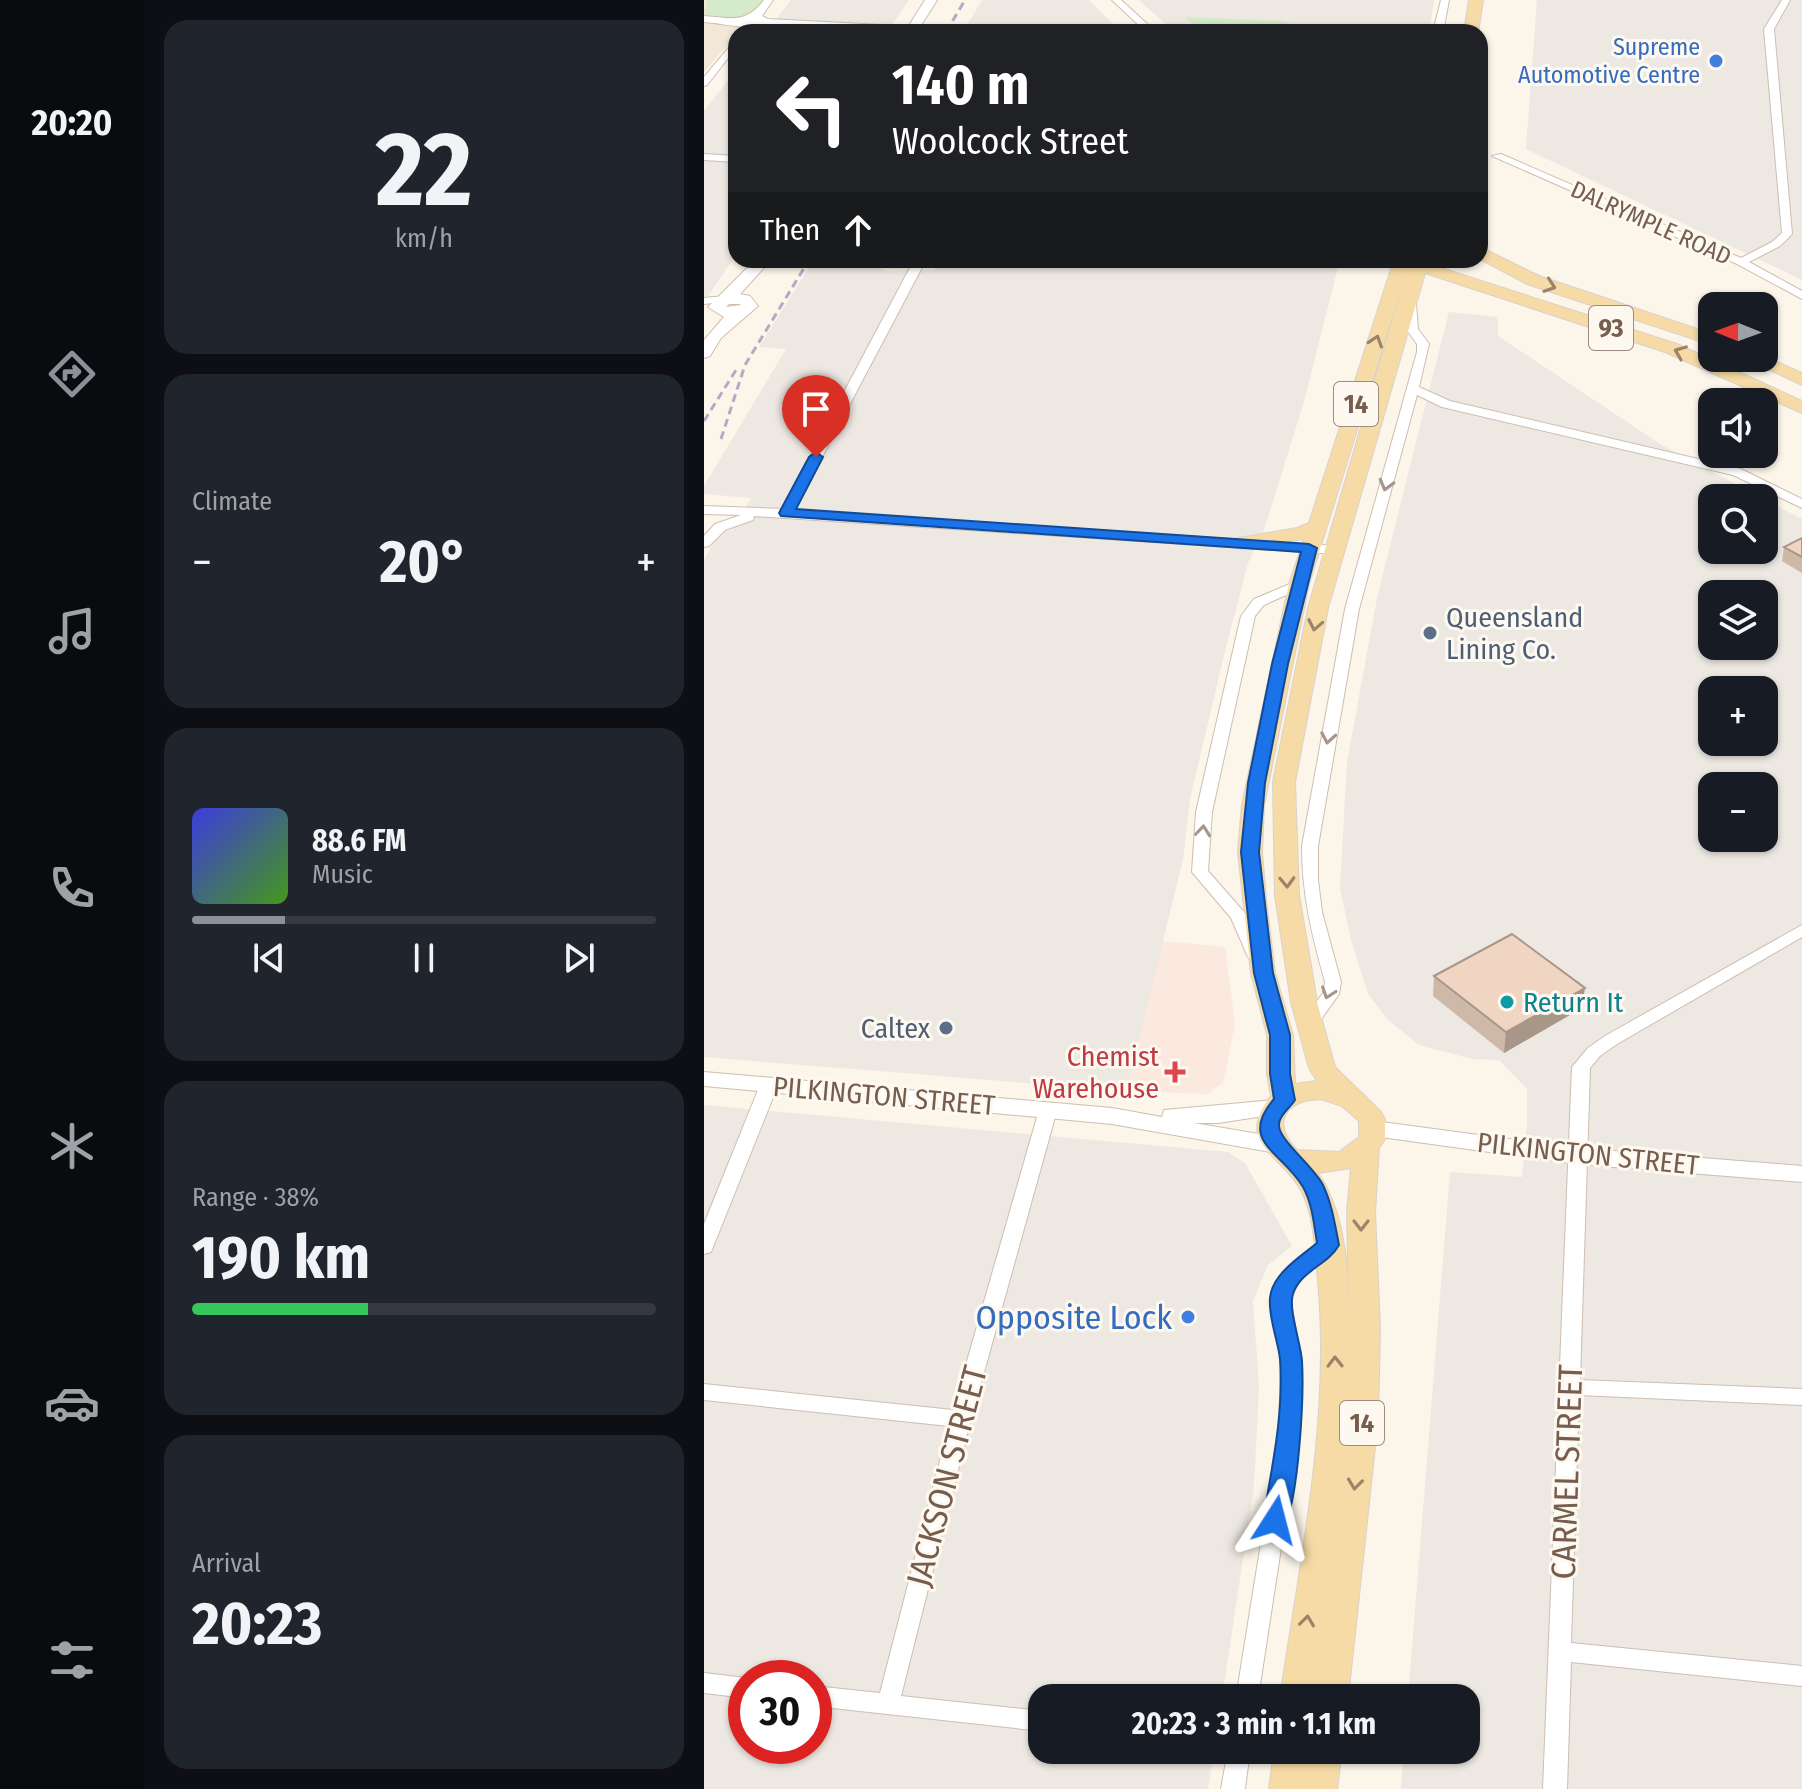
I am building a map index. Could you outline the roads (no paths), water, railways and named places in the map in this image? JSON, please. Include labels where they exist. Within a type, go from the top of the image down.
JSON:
[{"type":"main road","points":[[919,24],[931,0]]},
{"type":"main road","points":[[921,24],[939,0]]},
{"type":"main road","points":[[1457,21],[1461,0]]},
{"type":"main road","points":[[1472,24],[1476,0]]},
{"type":"main road","name":"93","points":[[1488,256],[1533,280],[1698,335]]},
{"type":"main road","points":[[704,353],[715,335],[723,305],[756,268]]},
{"type":"main road","points":[[723,305],[765,268]]},
{"type":"main road","name":"14","points":[[1299,1684],[1335,1380],[1334,1304],[1328,1245],[1319,1200],[1304,1171],[1284,1151],[1269,1127],[1280,1104],[1280,1035],[1263,973],[1250,852],[1253,805],[1299,584],[1412,268]]},
{"type":"main road","name":"14","points":[[1333,1684],[1363,1419],[1365,1327],[1361,1212],[1370,1138],[1367,1109],[1331,1082],[1322,1068],[1309,1024],[1287,895],[1284,782],[1318,608],[1411,298],[1414,268]]},
{"type":"main road","name":"93","points":[[1428,268],[1671,348],[1730,372],[1802,408]]},
{"type":"main road","points":[[1411,298],[1441,288],[1472,290],[1576,317]]},
{"type":"main road","points":[[1778,369],[1802,380]]},
{"type":"main road","points":[[1240,543],[1302,533],[1313,538]]},
{"type":"main road","points":[[1280,1104],[1307,1091],[1346,1095]]},
{"type":"main road","points":[[1284,1151],[1324,1164],[1341,1162],[1370,1138]]},
{"type":"main road","points":[[1286,1789],[1289,1764]]},
{"type":"main road","points":[[1320,1789],[1323,1764]]},
{"type":"street","points":[[760,20],[769,0]]},
{"type":"street","points":[[1116,0],[1142,24]]},
{"type":"street","points":[[1440,24],[1445,0]]},
{"type":"street","points":[[1741,262],[1776,244],[1787,234],[1769,29],[1786,0]]},
{"type":"street","points":[[704,19],[733,24]]},
{"type":"street","points":[[749,24],[760,20],[817,24]]},
{"type":"street","points":[[704,83],[728,52]]},
{"type":"street","name":"DALRYMPLE ROAD","points":[[1497,156],[1741,262],[1802,296]]},
{"type":"street","points":[[704,157],[728,158]]},
{"type":"street","points":[[786,513],[916,268]]},
{"type":"street","points":[[1309,1024],[1324,1005],[1333,982],[1314,912],[1310,869],[1313,824],[1352,609],[1423,344],[1412,329],[1411,298]]},
{"type":"street","points":[[1413,389],[1446,404],[1737,472],[1802,504]]},
{"type":"street","points":[[1407,410],[1446,404]]},
{"type":"street","points":[[704,510],[1240,543]]},
{"type":"street","points":[[704,543],[720,527],[765,514]]},
{"type":"street","points":[[1313,538],[1336,550]]},
{"type":"street","points":[[1263,973],[1238,916],[1204,880],[1199,864],[1204,812],[1248,616],[1259,602],[1299,584]]},
{"type":"street","name":"CARMEL STREET","points":[[1555,1789],[1581,1067],[1594,1052],[1802,930]]},
{"type":"street","name":"PILKINGTON STREET","points":[[704,1079],[1112,1116],[1218,1115],[1280,1104]]},
{"type":"street","points":[[704,1247],[769,1085]]},
{"type":"street","name":"JACKSON STREET","points":[[888,1704],[961,1419],[1048,1110]]},
{"type":"street","name":"PILKINGTON STREET","points":[[1112,1116],[1284,1151]]},
{"type":"street","name":"PILKINGTON STREET","points":[[1370,1138],[1802,1174]]},
{"type":"street","points":[[1249,1684],[1289,1431],[1291,1359],[1280,1297],[1290,1277],[1328,1245]]},
{"type":"street","points":[[1570,1387],[1802,1397]]},
{"type":"street","points":[[704,1392],[961,1419]]},
{"type":"street","points":[[1560,1651],[1802,1676]]},
{"type":"street","points":[[704,1683],[728,1686]]},
{"type":"street","points":[[832,1698],[1028,1719]]},
{"type":"street","points":[[1233,1789],[1237,1764]]},
{"type":"railway","points":[[951,24],[965,0]]},
{"type":"railway","points":[[721,439],[745,365],[804,268]]},
{"type":"railway","points":[[704,421],[736,370]]},
{"type":"place","name":"Supreme Automotive Centre","points":[[1716,61]]},
{"type":"place","name":"Queensland Lining Co.","points":[[1430,633]]},
{"type":"place","name":"Return It","points":[[1507,1002]]},
{"type":"place","name":"Caltex","points":[[946,1028]]},
{"type":"place","name":"Chemist Warehouse","points":[[1175,1072]]},
{"type":"place","name":"Opposite Lock","points":[[1188,1317]]}]
